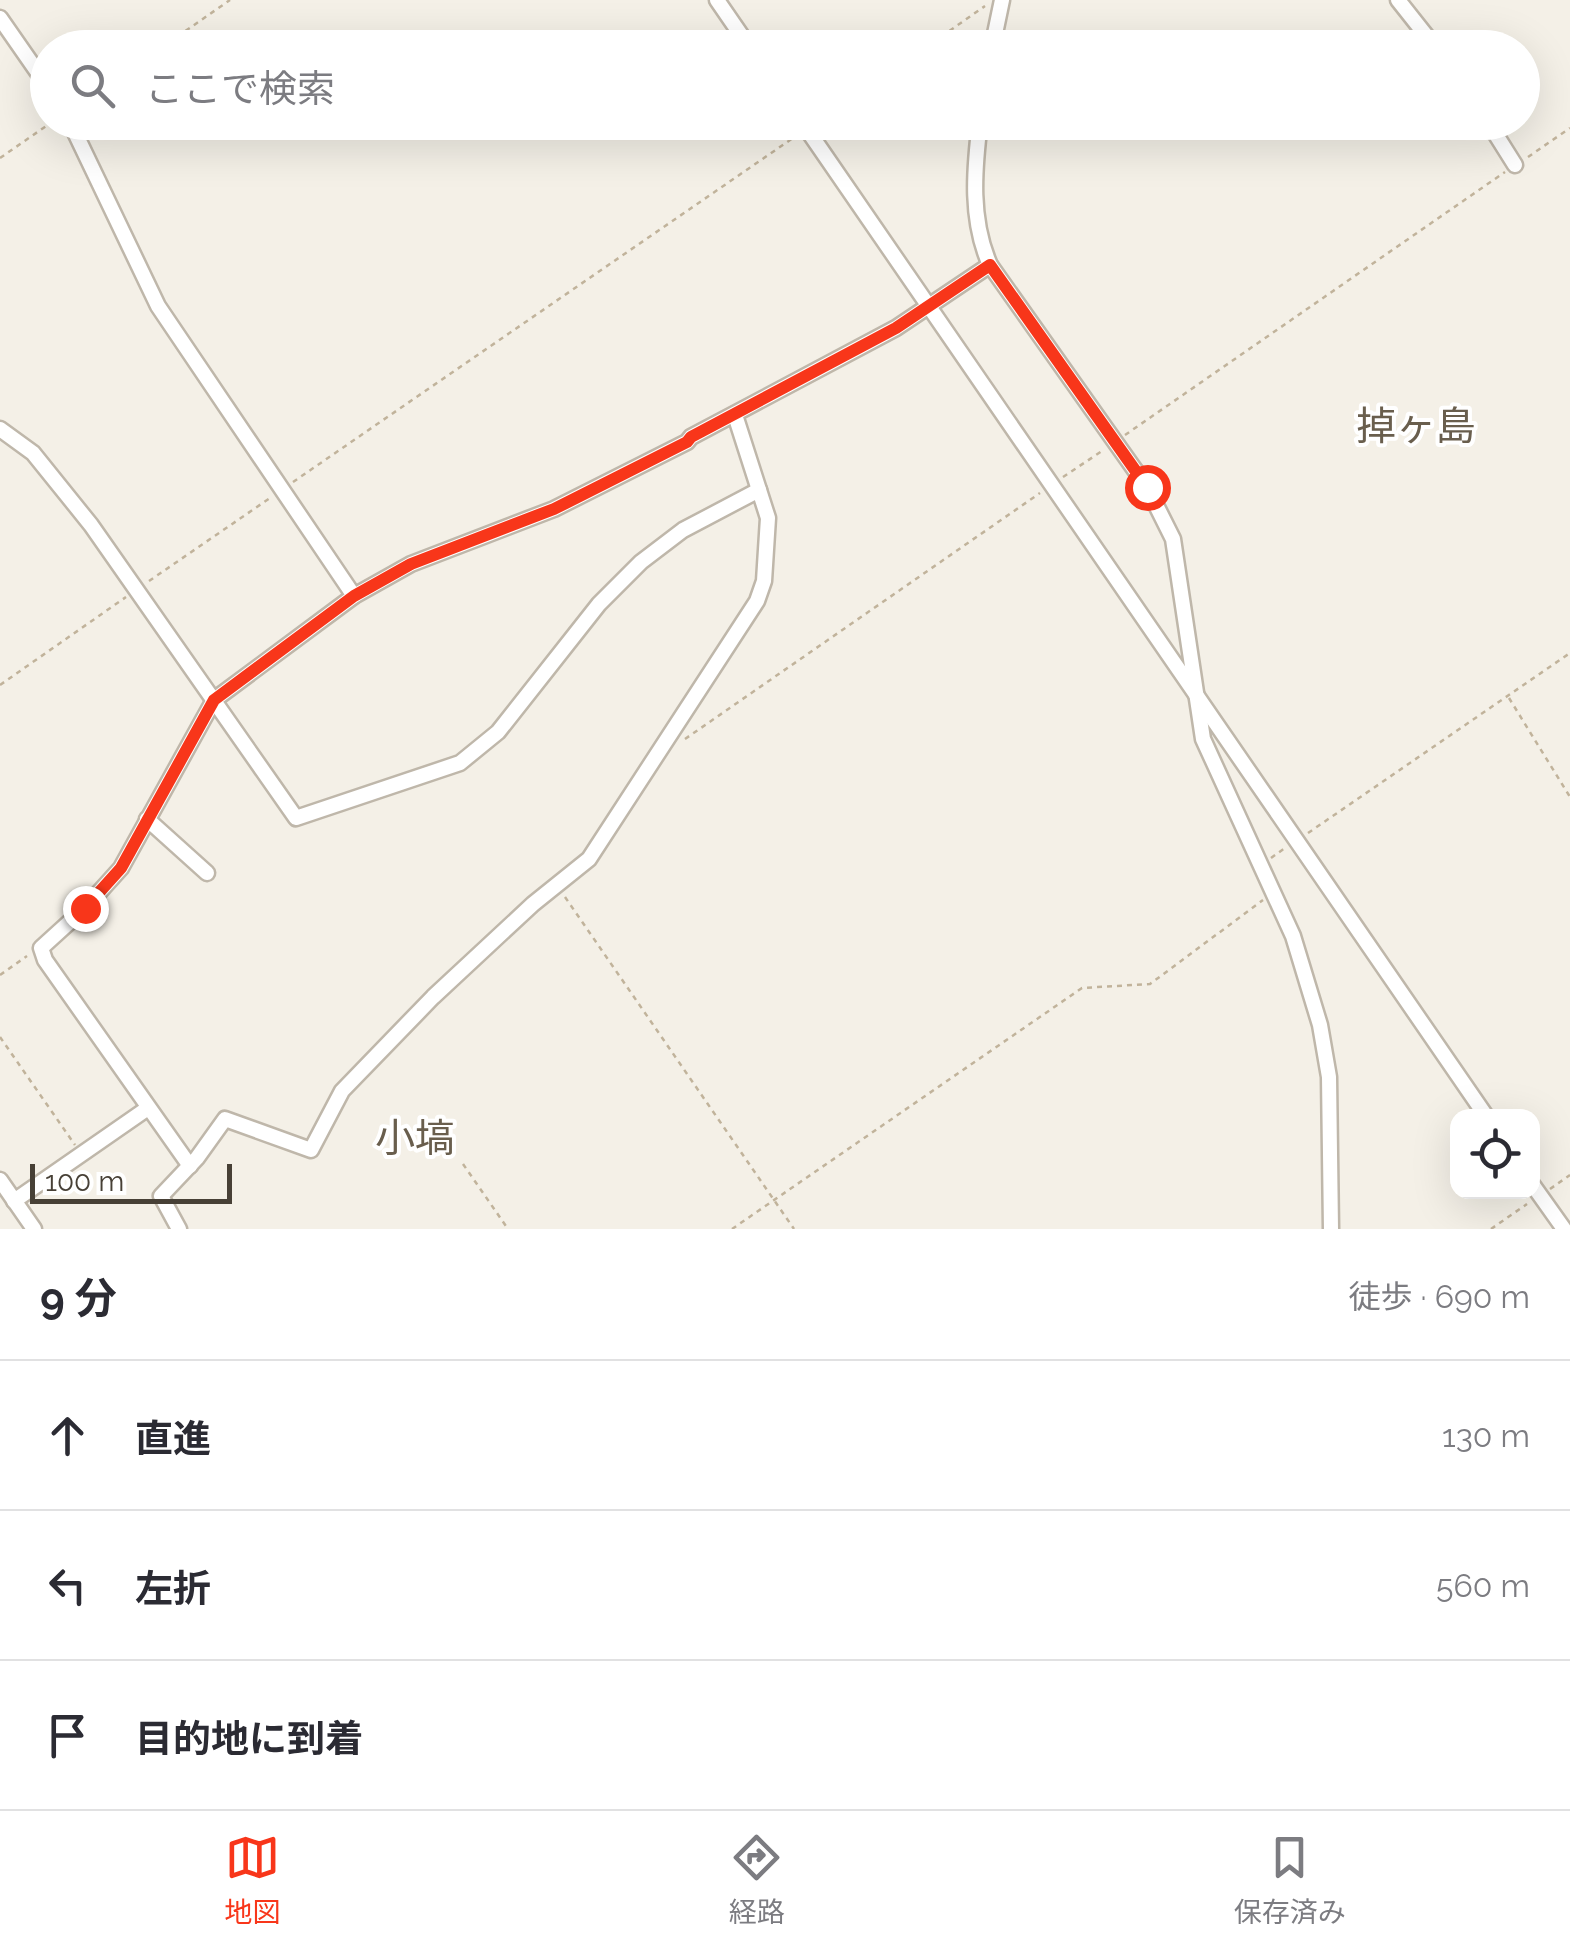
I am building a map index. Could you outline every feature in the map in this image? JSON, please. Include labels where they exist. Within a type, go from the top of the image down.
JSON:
[{"type":"street","points":[[717,0],[738,30]]},
{"type":"street","points":[[996,30],[1002,0]]},
{"type":"street","points":[[1398,0],[1422,30]]},
{"type":"street","points":[[0,18],[30,60]]},
{"type":"street","points":[[79,140],[158,306],[354,596]]},
{"type":"street","points":[[813,140],[1481,1109]]},
{"type":"street","points":[[979,140],[975,210],[990,265],[1162,513],[1178,560],[1203,739],[1274,892],[1312,988],[1329,1077],[1331,1229]]},
{"type":"street","points":[[1499,140],[1515,166]]},
{"type":"street","points":[[190,1166],[45,960],[41,948],[112,879],[214,700],[354,596],[411,564],[554,509],[928,309],[990,265]]},
{"type":"street","points":[[179,1229],[161,1196],[190,1166],[226,1118],[310,1150],[342,1090],[433,997],[533,904],[589,859],[757,601],[764,581],[768,518],[735,415]]},
{"type":"street","points":[[0,429],[16,438],[54,476],[296,818],[460,763],[498,732],[598,604],[641,562],[683,530],[759,490]]},
{"type":"street","points":[[147,819],[207,873]]},
{"type":"street","points":[[14,1201],[148,1108]]},
{"type":"street","points":[[0,1180],[34,1229]]},
{"type":"street","points":[[1540,1195],[1564,1229]]},
{"type":"path","points":[[187,30],[230,0]]},
{"type":"path","points":[[951,30],[994,0]]},
{"type":"path","points":[[1566,131],[1570,138]]},
{"type":"path","points":[[0,158],[30,137]]},
{"type":"path","points":[[0,684],[784,140]]},
{"type":"path","points":[[1261,864],[1570,653]]},
{"type":"path","points":[[1508,696],[1570,798]]},
{"type":"path","points":[[558,886],[794,1229]]},
{"type":"path","points":[[732,1229],[1082,988],[1150,984],[1274,892]]},
{"type":"path","points":[[0,975],[41,948]]},
{"type":"path","points":[[0,1037],[81,1154]]},
{"type":"path","points":[[463,1164],[508,1229]]},
{"type":"district","name":"掉ヶ島","points":[[1416,426]]},
{"type":"district","name":"小塙","points":[[415,1138]]},
{"type":"route","points":[[85,908],[121,868],[214,700],[354,596],[411,564],[554,509],[687,442],[896,328],[990,265],[1147,487]]}]
